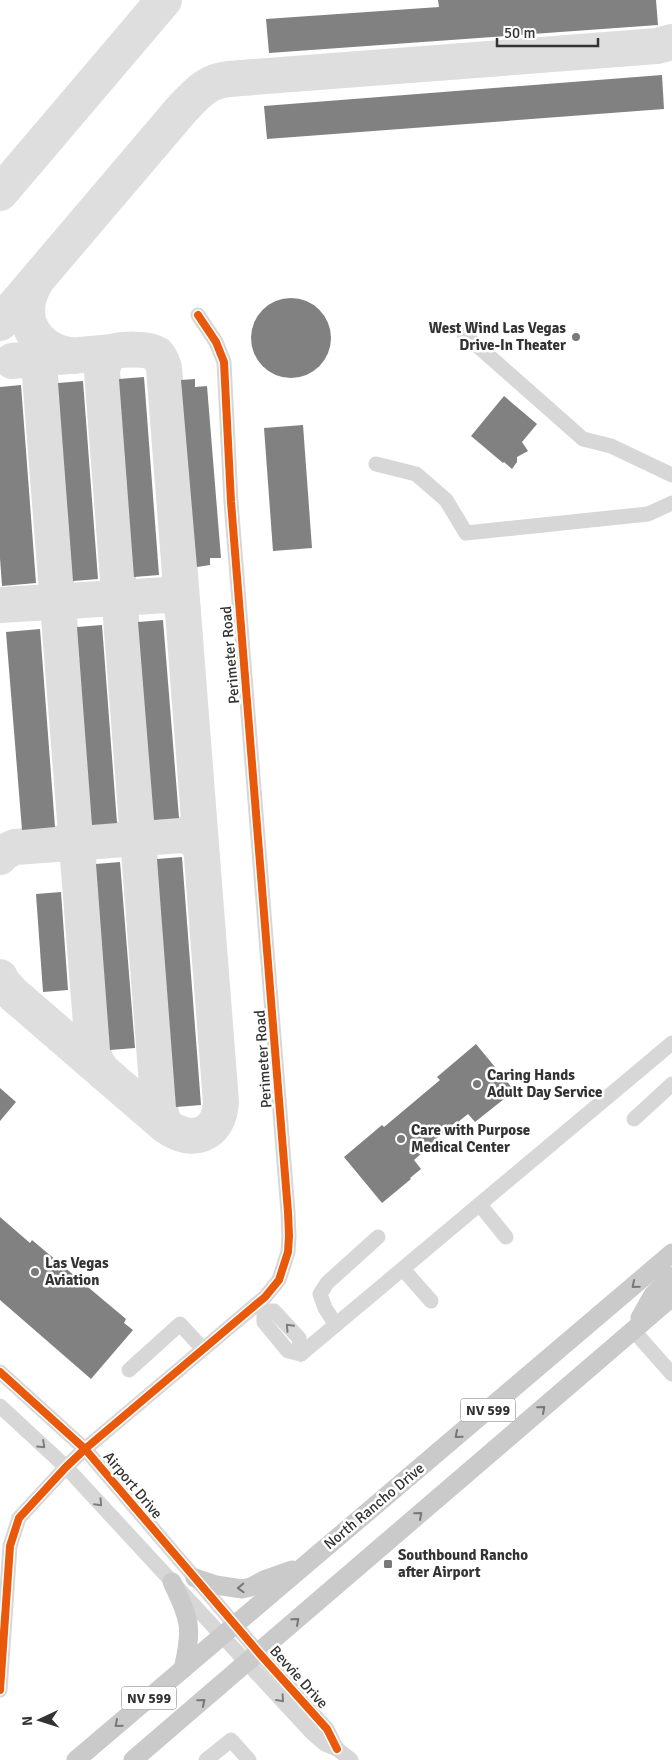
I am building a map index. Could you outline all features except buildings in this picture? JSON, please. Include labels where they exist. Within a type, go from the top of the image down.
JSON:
[{"type":"main road","name":"North Rancho Drive","points":[[76,1760],[672,1253]]},
{"type":"main road","points":[[633,1330],[653,1295],[672,1276]]},
{"type":"main road","name":"NV 599","points":[[133,1760],[672,1297]]},
{"type":"main road","points":[[195,1578],[216,1585],[242,1589],[303,1567]]},
{"type":"main road","points":[[172,1582],[185,1610],[190,1631],[183,1669]]},
{"type":"street","name":"Perimeter Road","points":[[0,1690],[10,1546],[19,1518],[85,1449],[203,1349],[261,1307],[279,1280],[288,1252],[290,1236],[231,502],[224,362],[216,342],[198,315]]},
{"type":"street","points":[[464,334],[583,439],[611,446],[672,475]]},
{"type":"street","points":[[376,464],[416,474],[446,500],[466,533],[648,514],[672,503]]},
{"type":"street","points":[[261,1307],[274,1311],[299,1338],[301,1354],[672,1044]]},
{"type":"street","points":[[634,1119],[672,1084]]},
{"type":"street","points":[[480,1205],[506,1237]]},
{"type":"street","points":[[336,1325],[320,1294],[327,1283],[378,1237]]},
{"type":"street","points":[[403,1269],[431,1301]]},
{"type":"street","points":[[129,1370],[180,1324],[203,1349]]},
{"type":"street","points":[[633,1330],[672,1374]]},
{"type":"street","name":"Airport Drive","points":[[0,1372],[85,1449],[195,1578],[229,1630]]},
{"type":"street","points":[[0,1406],[66,1467],[172,1582],[229,1630]]},
{"type":"street","name":"Bevvie Drive","points":[[229,1630],[312,1733],[324,1744],[337,1749],[351,1760]]},
{"type":"street","points":[[206,1760],[231,1740],[249,1760]]},
{"type":"taxiway","points":[[0,193],[164,0]]},
{"type":"taxiway","points":[[0,323],[182,109],[198,93],[214,82],[229,79],[657,46],[672,42]]},
{"type":"taxiway","points":[[35,283],[29,296],[27,309],[28,321],[32,331],[49,348],[75,356]]},
{"type":"taxiway","points":[[0,977],[13,994],[166,1126],[176,1132],[194,1136],[210,1130],[215,1123],[221,1102],[164,368],[157,354],[153,352],[142,350],[113,352],[106,358],[102,372],[158,1097],[162,1118],[166,1126]]},
{"type":"taxiway","points":[[12,361],[114,352]]},
{"type":"taxiway","points":[[23,360],[29,361],[34,365],[40,376],[93,1049],[95,1060],[103,1072]]},
{"type":"taxiway","points":[[0,605],[167,595],[176,598],[183,610]]},
{"type":"taxiway","points":[[0,857],[4,852],[15,847],[182,835],[194,839],[201,849]]},
{"type":"cycle path","points":[[0,1690],[10,1546],[19,1518],[85,1449],[265,1297],[279,1280],[288,1252],[288,1212],[231,502],[224,362],[216,342],[198,315]]},
{"type":"cycle path","points":[[0,1372],[85,1449],[259,1653],[327,1729],[337,1749]]},
{"type":"place","name":"West Wind Las Vegas Drive-In Theater","points":[[576,337]]},
{"type":"place","name":"Caring Hands Adult Day Service","points":[[477,1084]]},
{"type":"place","name":"Care with Purpose Medical Center","points":[[401,1139]]},
{"type":"place","name":"Las Vegas Aviation","points":[[35,1272]]},
{"type":"place","name":"Southbound Rancho after Airport","points":[[388,1564]]}]
